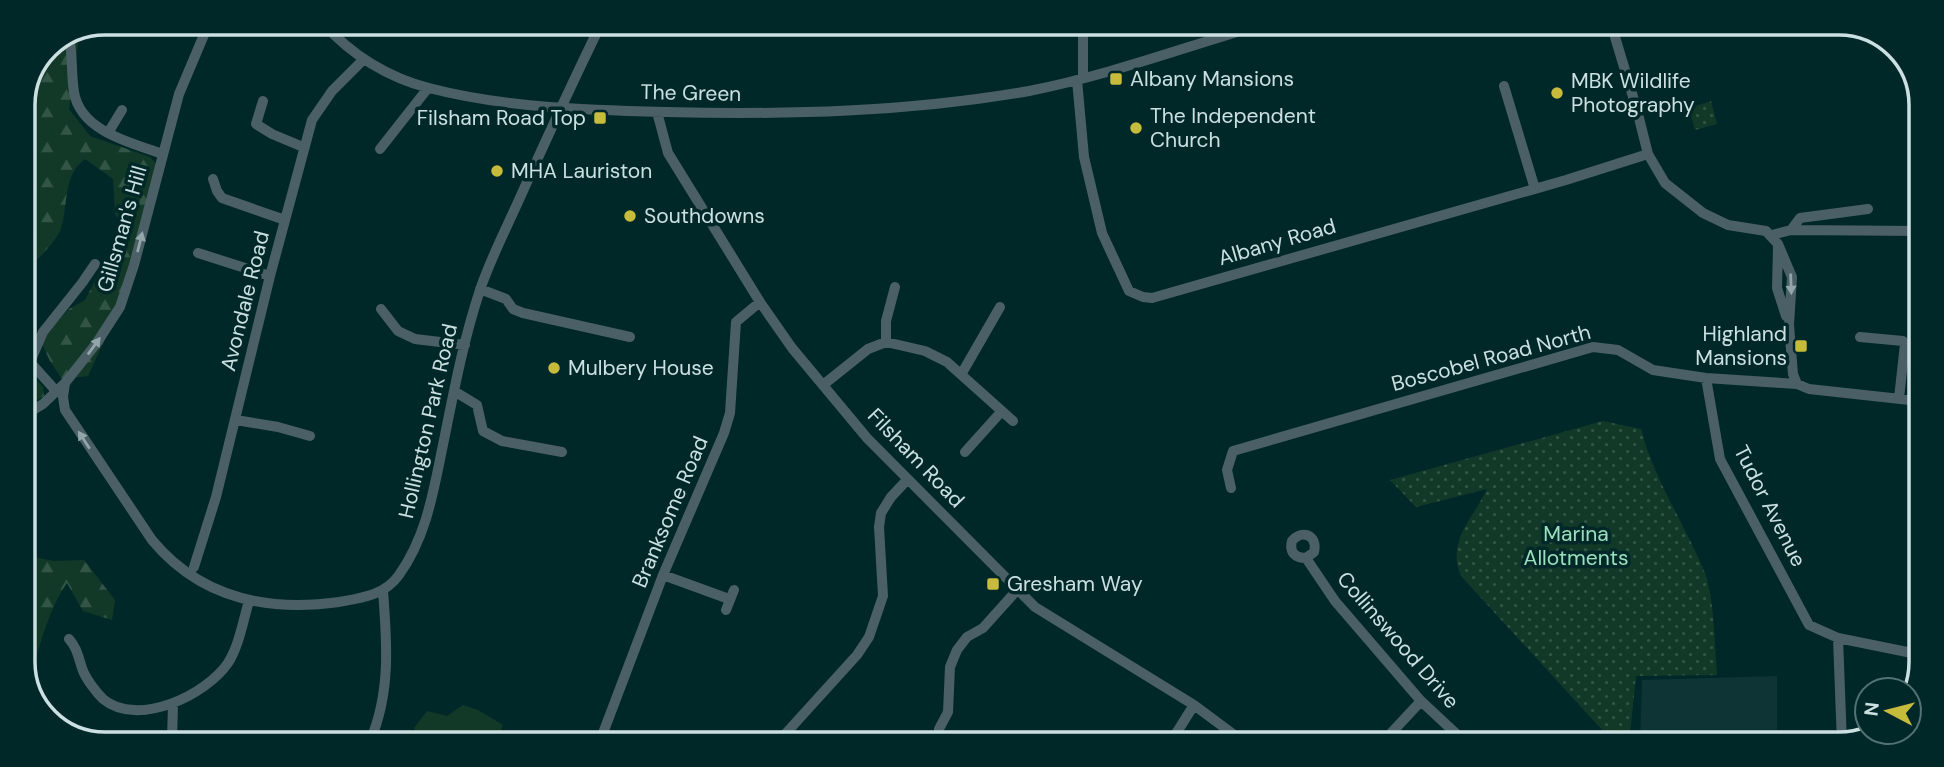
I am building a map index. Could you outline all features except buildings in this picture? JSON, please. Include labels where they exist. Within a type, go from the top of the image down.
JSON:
[{"type":"street","name":"Gillsman's Hill","points":[[35,409],[61,387],[96,344],[120,307],[134,265],[179,94],[204,35]]},
{"type":"street","name":"The Green","points":[[336,35],[363,60],[428,88],[493,100],[657,112],[828,113],[903,107],[1030,90],[1080,79],[1227,35]]},
{"type":"street","name":"Hollington Park Road","points":[[383,591],[399,575],[425,526],[454,391],[480,289],[596,35]]},
{"type":"street","name":"Albany Road","points":[[1082,35],[1080,79],[1084,158],[1102,233],[1127,288],[1143,298],[1535,189],[1648,154]]},
{"type":"street","points":[[1614,35],[1648,154],[1665,183],[1689,204],[1728,225],[1766,232],[1775,240],[1777,288],[1789,325],[1793,374],[1797,383]]},
{"type":"street","points":[[70,45],[74,93],[87,118],[108,133],[163,154]]},
{"type":"street","name":"Avondale Road","points":[[194,567],[216,498],[270,276],[312,120],[332,91],[363,60]]},
{"type":"street","points":[[1504,86],[1535,189]]},
{"type":"street","points":[[380,149],[428,88]]},
{"type":"street","points":[[263,101],[257,124],[303,147]]},
{"type":"street","points":[[108,133],[122,110]]},
{"type":"street","name":"Filsham Road","points":[[657,112],[668,153],[760,302],[823,386],[907,480],[1035,607],[1194,705],[1230,732]]},
{"type":"street","points":[[213,180],[215,198],[285,220]]},
{"type":"street","points":[[1775,240],[1791,230],[1800,218],[1868,209]]},
{"type":"street","points":[[1791,230],[1909,231]]},
{"type":"street","points":[[198,253],[270,276]]},
{"type":"street","points":[[35,350],[43,331],[95,264]]},
{"type":"street","points":[[886,342],[886,321],[895,288]]},
{"type":"street","points":[[480,289],[506,299],[513,309],[523,313],[630,337]]},
{"type":"street","name":"Branksome Road","points":[[603,732],[663,575],[724,433],[730,412],[736,322],[760,302]]},
{"type":"street","points":[[962,373],[1000,307]]},
{"type":"street","points":[[380,309],[398,331],[415,339],[465,345]]},
{"type":"street","points":[[1860,337],[1903,341],[1905,344],[1899,398]]},
{"type":"street","points":[[823,386],[868,349],[886,342],[925,351],[947,362],[1013,421]]},
{"type":"street","name":"Boscobel Road North","points":[[1231,488],[1227,470],[1233,452],[1593,347],[1618,350],[1653,370],[1706,378],[1797,383],[1809,389],[1909,400]]},
{"type":"street","points":[[35,366],[61,387],[65,410],[104,470],[152,540],[168,559],[187,575],[249,601],[285,605],[359,599],[383,591],[388,660],[380,719],[374,732]]},
{"type":"street","name":"Tudor Avenue","points":[[1706,378],[1720,459],[1783,572],[1809,625],[1838,638]]},
{"type":"street","points":[[454,391],[477,405],[483,431],[502,441],[562,452]]},
{"type":"street","points":[[43,404],[65,410]]},
{"type":"street","points":[[965,452],[1001,412]]},
{"type":"street","points":[[236,420],[310,436]]},
{"type":"street","points":[[294,446],[296,432]]},
{"type":"street","points":[[786,732],[857,655],[869,637],[883,596],[879,527],[881,513],[907,480]]},
{"type":"street","name":"Collinswood Drive","points":[[1306,558],[1335,601],[1421,701],[1454,732]]},
{"type":"street","points":[[663,575],[730,600]]},
{"type":"street","points":[[939,729],[948,712],[950,667],[957,650],[967,637],[983,628],[1017,590]]},
{"type":"street","points":[[69,639],[76,647],[82,670],[101,698],[110,704],[134,709],[173,704],[205,685],[228,662],[249,601]]},
{"type":"street","points":[[1842,732],[1838,638],[1909,652]]},
{"type":"street","points":[[1392,732],[1421,701]]},
{"type":"street","points":[[172,732],[173,704]]},
{"type":"street","points":[[1177,732],[1194,705]]},
{"type":"shaded area","points":[[1777,676],[1777,732],[1640,732],[1642,680]]},
{"type":"green space","points":[[77,41],[69,109],[90,136],[150,157],[160,168],[116,315],[88,376],[62,379],[42,344],[47,333],[69,309],[85,300],[122,229],[122,224],[115,214],[113,179],[85,159],[69,182],[60,231],[35,262],[36,91],[40,78],[55,55]]},
{"type":"green space","points":[[1711,101],[1717,124],[1695,130],[1689,108]]},
{"type":"green space","points":[[35,378],[43,387],[44,396],[35,402]]},
{"type":"green space","name":"Marina Allotments","points":[[1603,421],[1641,429],[1662,484],[1705,573],[1714,623],[1717,675],[1636,676],[1630,732],[1604,732],[1461,576],[1457,563],[1459,541],[1487,489],[1416,507],[1390,480]]},
{"type":"green space","points":[[35,557],[54,561],[84,560],[115,600],[112,620],[83,611],[67,583],[48,619],[35,663]]},
{"type":"green space","points":[[463,705],[478,710],[503,725],[500,732],[416,732],[414,728],[427,711],[447,716]]},
{"type":"place","name":"Albany Mansions","points":[[1116,79]]},
{"type":"place","name":"MBK Wildlife Photography","points":[[1557,93]]},
{"type":"place","name":"Filsham Road Top","points":[[600,118]]},
{"type":"place","name":"The Independent Church","points":[[1136,128]]},
{"type":"place","name":"MHA Lauriston","points":[[497,171]]},
{"type":"place","name":"Southdowns","points":[[630,216]]},
{"type":"place","name":"Highland Mansions","points":[[1801,346]]},
{"type":"place","name":"Mulbery House","points":[[554,368]]},
{"type":"place","name":"Gresham Way","points":[[993,584]]}]
